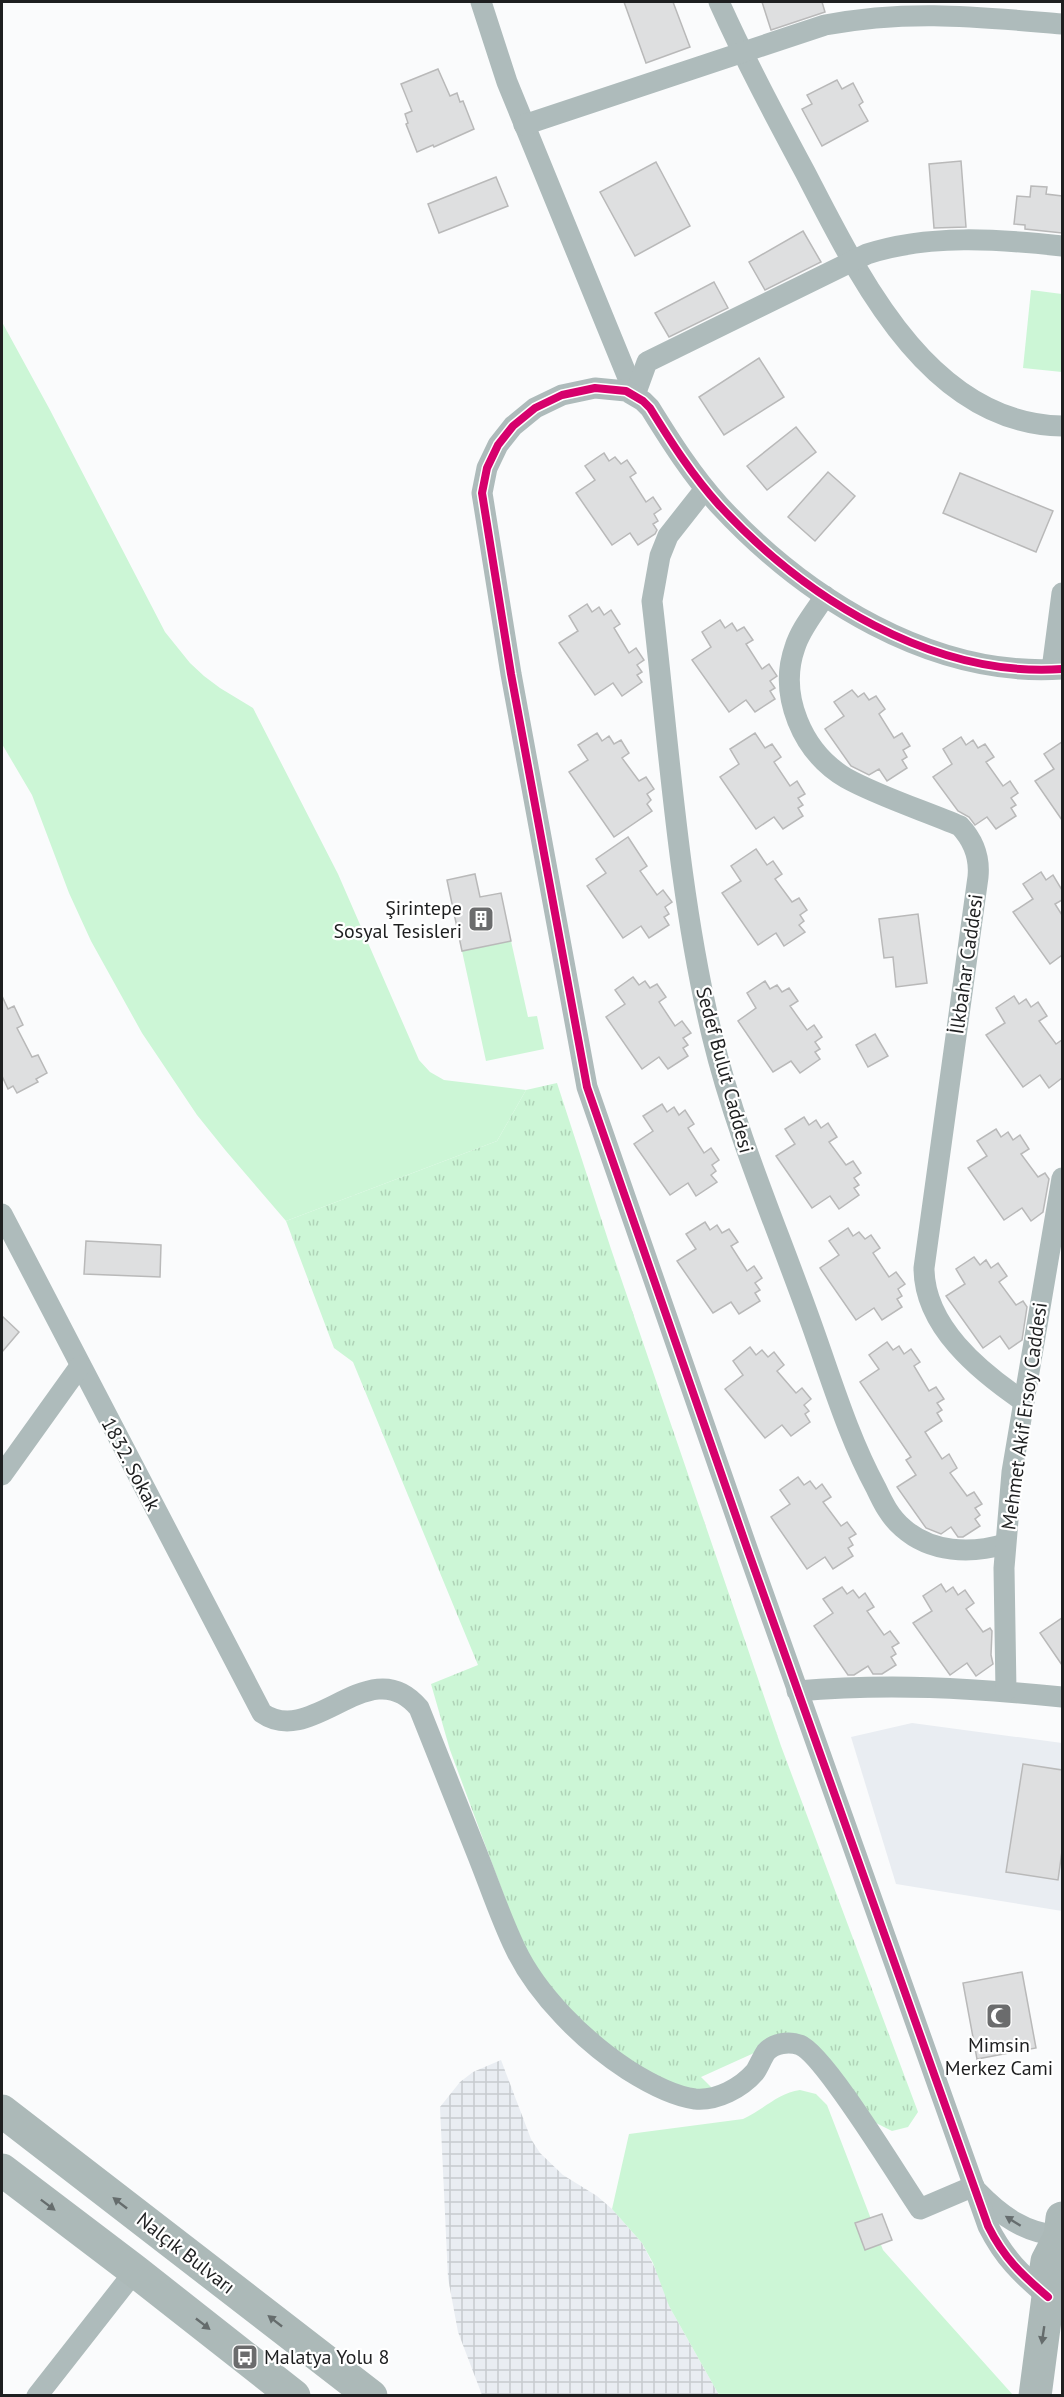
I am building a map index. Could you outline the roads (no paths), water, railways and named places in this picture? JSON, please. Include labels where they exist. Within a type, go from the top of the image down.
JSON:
[{"type":"highway","name":"Nalçık Bulvarı","points":[[2,2111],[371,2396]]},
{"type":"highway","points":[[2,2170],[294,2396]]},
{"type":"highway","points":[[1035,2396],[1055,2300],[1045,2275],[1047,2261],[1062,2230]]},
{"type":"street","points":[[481,2],[507,82],[635,395],[650,408],[670,442],[705,489],[768,552],[825,596],[876,624],[946,654],[1006,668],[1057,669],[1062,593]]},
{"type":"street","points":[[719,2],[742,52],[852,262],[868,290],[909,343],[967,396],[996,412],[1039,425],[1062,426]]},
{"type":"street","points":[[524,125],[825,25],[952,8],[1062,24]]},
{"type":"street","points":[[635,395],[647,362],[883,249],[928,242],[1005,242],[1062,246]]},
{"type":"street","points":[[635,395],[610,389],[578,390],[535,408],[513,426],[498,445],[487,468],[482,494],[511,674],[587,1087],[797,1691],[988,2226],[999,2248],[1014,2268],[1055,2300]]},
{"type":"street","name":"Sedef Bulut Caddesi","points":[[705,489],[668,536],[658,567],[652,601],[689,921],[713,1037],[728,1095],[748,1155],[794,1273],[852,1440],[890,1514],[911,1534],[946,1548],[976,1550],[1005,1544]]},
{"type":"street","name":"İlkbahar Caddesi","points":[[825,596],[802,631],[790,662],[790,694],[793,709],[805,735],[820,757],[846,778],[960,826],[970,839],[977,857],[978,877],[924,1281],[932,1308],[950,1336],[993,1379],[1023,1401]]},
{"type":"street","name":"Mehmet Akif Ersoy Caddesi","points":[[1006,1691],[1005,1544],[1012,1472],[1062,1178]]},
{"type":"street","name":"1832. Sokak","points":[[2,1214],[262,1713],[277,1721],[296,1722],[369,1690],[387,1688],[405,1694],[419,1708],[515,1949],[544,1993],[597,2048],[657,2085],[687,2097],[704,2099],[716,2097],[737,2087],[754,2072],[766,2052],[773,2047],[790,2043],[803,2046],[829,2073],[920,2210],[974,2187]]},
{"type":"street","points":[[2,1475],[80,1366]]},
{"type":"street","points":[[797,1691],[891,1685],[1006,1691],[1062,1697]]},
{"type":"street","points":[[974,2187],[1013,2223],[1037,2233],[1062,2230]]},
{"type":"street","points":[[37,2396],[135,2271]]},
{"type":"place","name":"Şirintepe Sosyal Tesisleri","points":[[481,919]]},
{"type":"place","name":"Mimsin Merkez Cami","points":[[999,2016]]},
{"type":"place","name":"Malatya Yolu 8","points":[[245,2357]]}]
